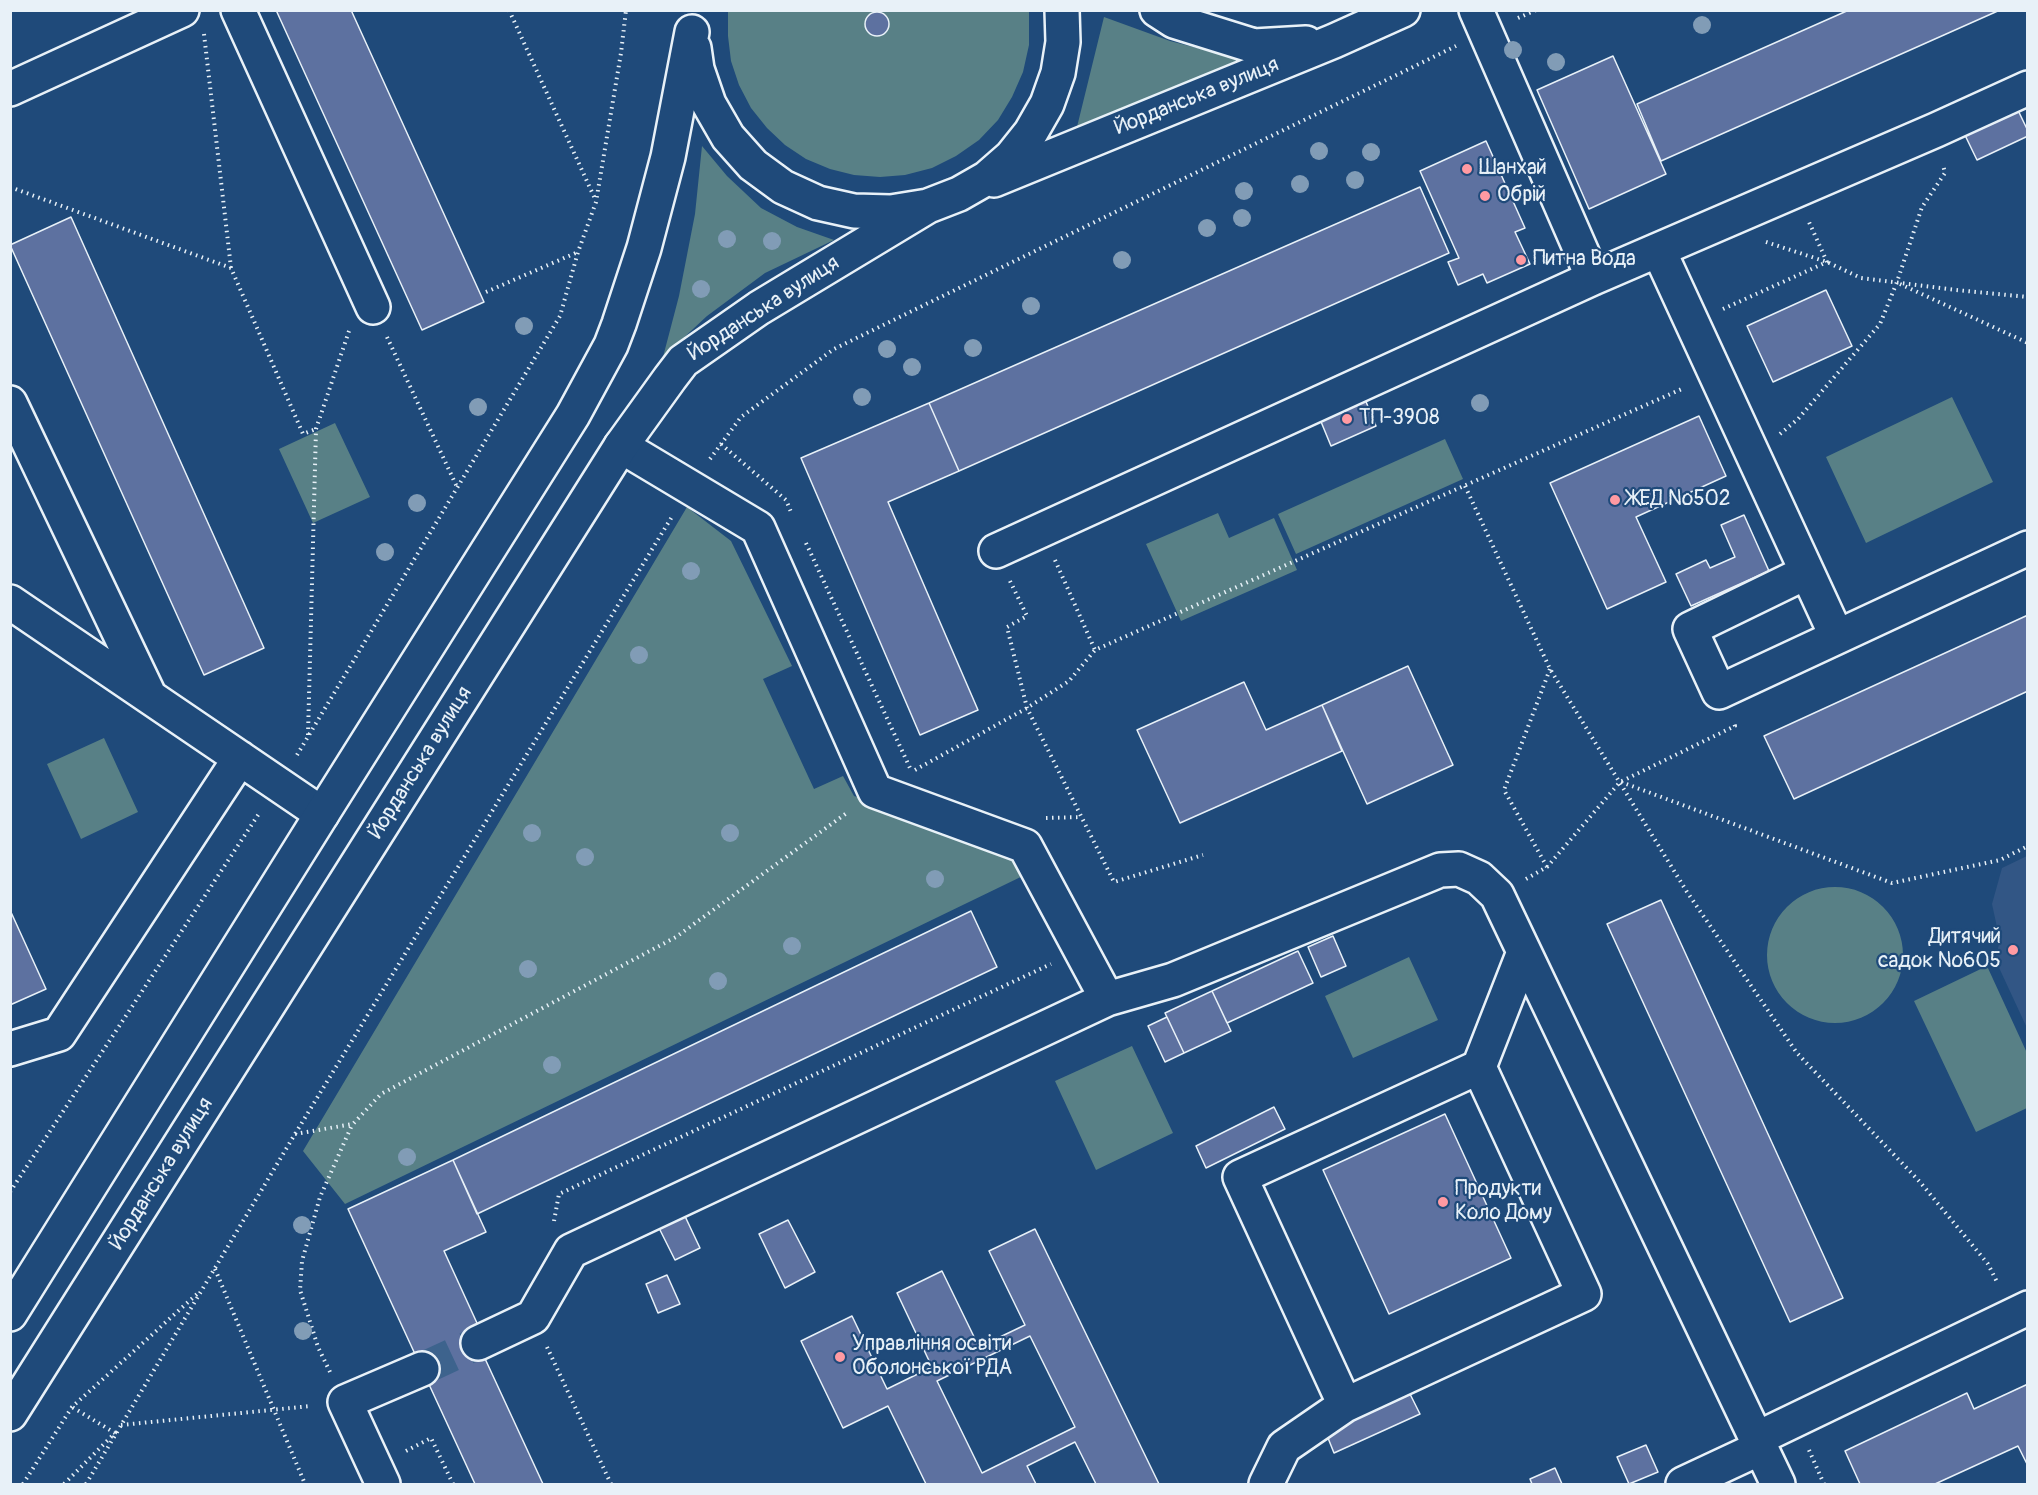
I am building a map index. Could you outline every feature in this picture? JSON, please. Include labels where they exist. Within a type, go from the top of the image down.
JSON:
[{"type":"main road","points":[[10,89],[182,10]]},
{"type":"main road","points":[[238,10],[368,297]]},
{"type":"main road","points":[[693,21],[697,69],[709,104],[728,137],[753,165],[783,187],[818,203],[854,212],[891,212],[928,206],[959,194],[987,178],[1011,157],[1031,132],[1047,104],[1058,73],[1063,42],[1062,10]]},
{"type":"main road","name":"Йорданська вулиця","points":[[1157,10],[1174,21],[1254,46],[1334,41]]},
{"type":"main road","name":"Йорданська вулиця","points":[[959,194],[1334,41],[1403,10]]},
{"type":"main road","points":[[10,1314],[573,415],[611,345],[644,248],[668,157],[693,21]]},
{"type":"main road","points":[[1480,21],[1593,278]]},
{"type":"main road","points":[[996,551],[1593,278],[2028,88]]},
{"type":"main road","name":"Йорданська вулиця","points":[[10,1414],[621,446],[683,361],[759,308],[928,206]]},
{"type":"main road","points":[[1659,250],[1837,637]]},
{"type":"main road","points":[[10,403],[150,697]]},
{"type":"main road","points":[[621,446],[758,528],[875,791],[1025,846],[1107,999]]},
{"type":"main road","points":[[1808,572],[1690,629],[1719,692],[2028,548]]},
{"type":"main road","points":[[10,602],[322,814]]},
{"type":"main road","points":[[10,1049],[59,1034],[240,758]]},
{"type":"main road","points":[[478,1343],[533,1317],[571,1251],[1107,999],[1173,980],[1440,870],[1459,869],[1479,878],[1497,895],[1778,1485]]},
{"type":"main road","points":[[1345,1405],[1240,1177],[1479,1067],[1524,952]]},
{"type":"main road","points":[[1266,1485],[1284,1447],[1345,1405],[1584,1294],[1479,1067]]},
{"type":"main road","points":[[1683,1485],[1758,1444],[2020,1311]]},
{"type":"main road","points":[[383,1485],[345,1402],[422,1369]]},
{"type":"path","points":[[509,10],[596,202]]},
{"type":"path","points":[[10,1192],[308,738],[560,316],[578,252],[596,202],[626,10]]},
{"type":"path","points":[[64,1485],[121,1425],[295,1134],[690,487],[741,417],[834,349],[1480,21],[1536,10]]},
{"type":"path","points":[[204,34],[231,268],[303,434],[316,429]]},
{"type":"path","points":[[1754,455],[1798,419],[1880,324],[1923,207],[1945,173],[1936,130]]},
{"type":"path","points":[[10,187],[231,268]]},
{"type":"path","points":[[1795,191],[1827,262]]},
{"type":"path","points":[[1760,239],[1827,262],[1861,278],[2028,297]]},
{"type":"path","points":[[486,292],[578,252]]},
{"type":"path","points":[[1692,322],[1827,262]]},
{"type":"path","points":[[1897,282],[2028,343]]},
{"type":"path","points":[[308,738],[316,429],[368,297]]},
{"type":"path","points":[[368,297],[457,487]]},
{"type":"path","points":[[912,772],[1027,708],[1069,681],[1095,650],[1716,374]]},
{"type":"path","points":[[721,444],[786,500],[796,522]]},
{"type":"path","points":[[1464,486],[1550,669],[1687,892],[1797,1053],[1920,1182],[1988,1264],[2020,1311]]},
{"type":"path","points":[[1041,530],[1095,650]]},
{"type":"path","points":[[801,533],[912,772],[922,776]]},
{"type":"path","points":[[996,551],[1027,616],[1007,627],[1027,708],[1114,882],[1203,855]]},
{"type":"path","points":[[1550,669],[1504,790],[1547,867],[1620,782],[1735,726],[1719,692]]},
{"type":"path","points":[[1620,782],[1892,883],[2000,860],[2028,846]]},
{"type":"path","points":[[121,1425],[345,1402],[318,1347],[300,1290],[302,1261],[320,1197],[353,1124],[381,1094],[676,937],[875,791]]},
{"type":"path","points":[[1038,818],[1082,818]]},
{"type":"path","points":[[559,1194],[1081,950]]},
{"type":"path","points":[[295,1134],[353,1124]]},
{"type":"path","points":[[215,1269],[304,1485]]},
{"type":"path","points":[[23,1485],[72,1407],[200,1291]]},
{"type":"path","points":[[533,1317],[611,1485]]},
{"type":"path","points":[[72,1407],[115,1433]]},
{"type":"path","points":[[86,1485],[115,1433]]},
{"type":"path","points":[[431,1438],[453,1485]]},
{"type":"path","points":[[1807,1444],[1824,1485]]},
{"type":"shaded area","name":"Дитячий садок №605","points":[[2027,856],[2027,1028],[1995,959],[2000,941],[1992,904],[2002,868]]},
{"type":"green space","points":[[728,11],[1029,11],[1029,45],[1023,72],[1012,97],[998,120],[979,140],[956,156],[932,168],[905,175],[880,177],[854,175],[830,169],[806,159],[785,145],[751,108],[739,85],[731,61]]},
{"type":"green space","points":[[1104,17],[1170,41],[1248,61],[1076,131]]},
{"type":"green space","points":[[702,146],[727,176],[761,208],[797,227],[834,240],[765,273],[707,316],[663,357],[679,296],[695,214]]},
{"type":"green space","points":[[1952,397],[1993,482],[1866,543],[1826,457]]},
{"type":"green space","points":[[335,423],[370,497],[313,523],[279,449]]},
{"type":"green space","points":[[1445,439],[1463,479],[1296,554],[1278,514]]},
{"type":"green space","points":[[687,507],[731,541],[792,666],[763,679],[814,789],[843,776],[854,796],[1019,853],[1031,872],[345,1204],[303,1151]]},
{"type":"green space","points":[[1218,513],[1229,538],[1274,518],[1297,570],[1181,621],[1146,544]]},
{"type":"green space","points":[[104,738],[138,812],[81,839],[47,764]]},
{"type":"green space","points":[[1835,887],[1861,892],[1873,898],[1883,907],[1892,917],[1898,929],[1903,955],[1898,981],[1892,993],[1883,1003],[1873,1012],[1861,1018],[1835,1023],[1809,1018],[1797,1012],[1787,1003],[1778,993],[1772,981],[1767,955],[1772,929],[1778,917],[1787,907],[1797,898],[1809,892]]},
{"type":"green space","points":[[1409,957],[1438,1020],[1353,1058],[1325,996]]},
{"type":"green space","points":[[1987,966],[2027,1053],[2027,1108],[1976,1132],[1914,1001]]},
{"type":"green space","points":[[1132,1046],[1173,1133],[1096,1170],[1055,1081]]},
{"type":"building","points":[[276,10],[351,10],[484,302],[422,330]]},
{"type":"building","points":[[1849,10],[2000,10],[1661,161],[1637,104]]},
{"type":"building","points":[[877,12],[882,13],[888,19],[888,29],[882,35],[877,36],[872,35],[866,29],[865,24],[866,19],[872,13]]},
{"type":"building","points":[[1613,56],[1666,174],[1589,209],[1537,90]]},
{"type":"building","points":[[2014,102],[2028,131],[2028,136],[1977,160],[1961,127]]},
{"type":"building","points":[[1486,141],[1525,228],[1515,232],[1530,264],[1487,283],[1483,274],[1458,285],[1448,262],[1459,258],[1420,171]]},
{"type":"building","points":[[1420,187],[1449,253],[959,471],[929,403]]},
{"type":"building","points":[[71,217],[264,648],[204,675],[10,245]]},
{"type":"building","points":[[1826,290],[1852,346],[1773,382],[1747,326]]},
{"type":"building","name":"ТП-3908","points":[[1362,392],[1376,426],[1331,446],[1317,412]]},
{"type":"building","points":[[929,403],[959,471],[888,502],[978,710],[920,735],[801,458]]},
{"type":"building","name":"ЖЕД №502","points":[[1699,416],[1726,476],[1636,517],[1666,582],[1607,609],[1550,483]]},
{"type":"building","points":[[1744,515],[1769,571],[1691,606],[1676,574],[1706,560],[1710,568],[1735,557],[1721,525]]},
{"type":"building","points":[[2028,615],[2028,691],[1794,799],[1764,736]]},
{"type":"building","points":[[1408,666],[1453,765],[1367,804],[1322,705]]},
{"type":"building","points":[[1244,682],[1266,730],[1322,705],[1342,751],[1180,823],[1137,730]]},
{"type":"building","points":[[1661,900],[1843,1298],[1790,1322],[1607,924]]},
{"type":"building","points":[[10,910],[46,989],[10,1005]]},
{"type":"building","points":[[971,911],[997,967],[477,1214],[453,1160]]},
{"type":"building","points":[[1333,936],[1346,966],[1321,977],[1308,947]]},
{"type":"building","points":[[1298,951],[1313,983],[1227,1023],[1212,991]]},
{"type":"building","points":[[1212,991],[1231,1031],[1184,1053],[1165,1013]]},
{"type":"building","points":[[1167,1017],[1184,1053],[1165,1062],[1148,1026]]},
{"type":"building","points":[[1274,1107],[1285,1129],[1206,1168],[1196,1146]]},
{"type":"building","points":[[1445,1114],[1511,1258],[1389,1314],[1323,1170]]},
{"type":"building","points":[[453,1160],[486,1232],[444,1251],[482,1334],[475,1337],[543,1484],[475,1484],[348,1209]]},
{"type":"building","points":[[683,1212],[700,1248],[675,1260],[657,1224]]},
{"type":"building","points":[[788,1220],[815,1272],[785,1288],[759,1234]]},
{"type":"building","name":"Управління освіти Оболонської РДА","points":[[1035,1229],[1159,1484],[1096,1484],[1075,1442],[1027,1466],[1036,1484],[926,1484],[888,1406],[843,1428],[801,1341],[852,1316],[887,1389],[932,1367],[897,1293],[942,1271],[979,1347],[1025,1325],[989,1251]],"holes":[[[1030,1336],[1075,1427],[982,1473],[937,1381]]]},
{"type":"building","points":[[667,1275],[680,1304],[658,1313],[646,1284]]},
{"type":"building","points":[[2028,1384],[2028,1466],[2018,1446],[1935,1484],[1860,1484],[1845,1451],[1967,1393],[1974,1409]]},
{"type":"building","points":[[1410,1394],[1420,1414],[1334,1453],[1326,1433]]},
{"type":"building","points":[[1646,1445],[1658,1472],[1629,1484],[1617,1457]]},
{"type":"building","points":[[1555,1468],[1562,1484],[1532,1484],[1530,1479]]},
{"type":"tunnel","points":[[422,1369],[478,1343]]},
{"type":"place","name":"Шанхай","points":[[1467,169]]},
{"type":"place","name":"Обрій","points":[[1485,196]]},
{"type":"place","name":"Питна Вода","points":[[1521,260]]},
{"type":"place","name":"ТП-3908","points":[[1347,419]]},
{"type":"place","name":"ЖЕД №502","points":[[1615,500]]},
{"type":"place","name":"Дитячий садок №605","points":[[2013,950]]},
{"type":"place","name":"Продукти Коло Дому","points":[[1443,1202]]},
{"type":"place","name":"Управління освіти Оболонської РДА","points":[[840,1357]]}]
